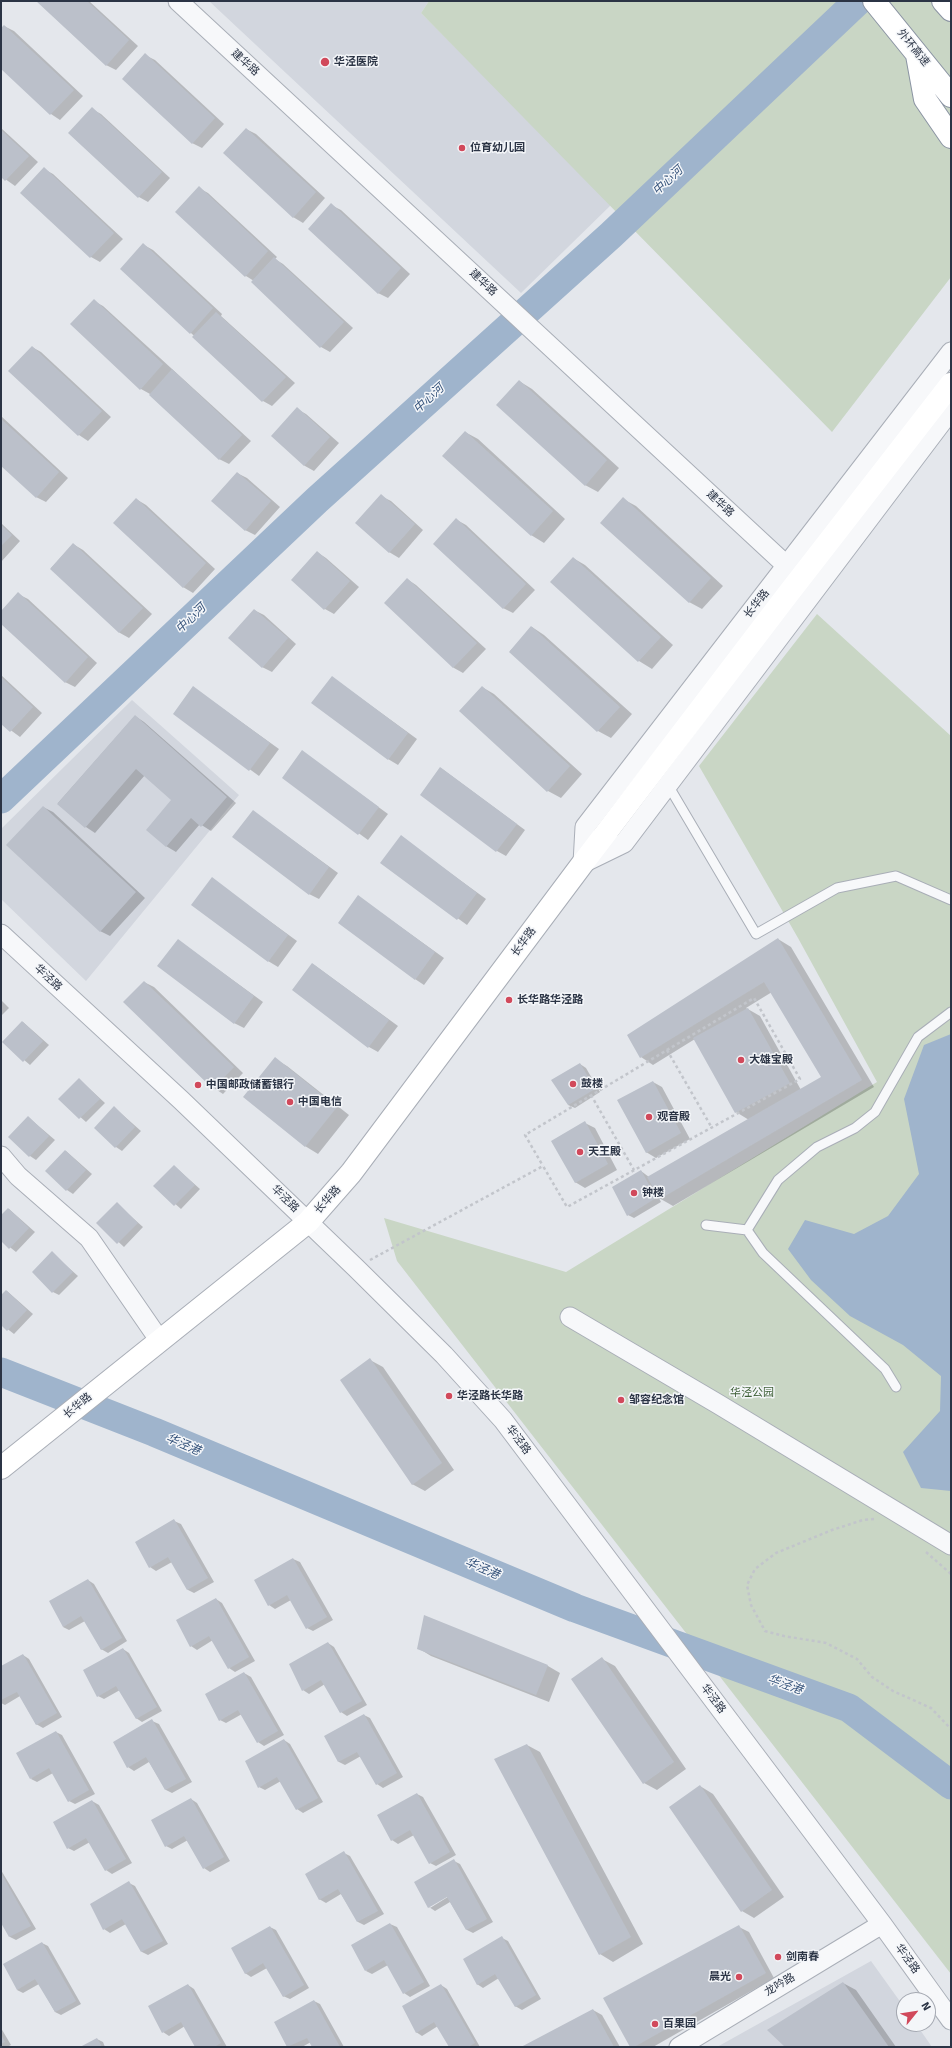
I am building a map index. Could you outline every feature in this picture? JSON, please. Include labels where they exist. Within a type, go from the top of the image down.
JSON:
[{"type":"main road","points":[[944,1],[951,10]]},
{"type":"main road","name":"外环高速","points":[[880,8],[951,96]]},
{"type":"main road","points":[[917,54],[925,99],[951,137]]},
{"type":"main road","name":"长华路","points":[[1,1468],[308,1222],[351,1174],[583,863],[788,594],[951,384]]},
{"type":"street","name":"建华路","points":[[178,1],[787,566]]},
{"type":"street","name":"长华路","points":[[951,352],[585,827],[583,863],[624,843],[951,410]]},
{"type":"street","name":"华泾路","points":[[1,934],[182,1100],[356,1268],[439,1350],[503,1420],[650,1613],[882,1924],[951,2020]]},
{"type":"street","points":[[1,1156],[18,1176],[88,1238],[160,1341]]},
{"type":"street","points":[[570,1317],[718,1404],[951,1545]]},
{"type":"street","name":"龙吟路","points":[[679,2047],[882,1924]]},
{"type":"lane","points":[[668,785],[756,934],[837,888],[896,876],[951,900]]},
{"type":"lane","points":[[747,1230],[778,1180],[817,1147],[855,1128],[875,1112],[918,1037],[951,1012]]},
{"type":"lane","points":[[706,1225],[747,1230],[763,1253],[885,1369],[896,1387]]},
{"type":"path","points":[[754,998],[800,1079],[567,1208],[525,1135],[667,1050],[754,998]]},
{"type":"path","points":[[667,1050],[712,1128]]},
{"type":"path","points":[[591,1095],[634,1170]]},
{"type":"path","points":[[356,1268],[543,1166]]},
{"type":"path","points":[[876,1519],[863,1520],[832,1530],[776,1552],[755,1569],[747,1585],[751,1605],[765,1631],[826,1644],[857,1659],[872,1677],[893,1691],[931,1708],[951,1729]]},
{"type":"path","points":[[922,1548],[951,1574]]},
{"type":"shaded area","name":"位育幼儿园","points":[[209,1],[429,1],[421,13],[612,204],[521,293]]},
{"type":"shaded area","points":[[132,700],[239,795],[86,981],[1,899],[1,829]]},
{"type":"shaded area","points":[[871,1961],[896,1996],[896,2032],[922,2032],[932,2047],[717,2047]]},
{"type":"green space","points":[[429,1],[951,1],[951,277],[832,432],[421,13]]},
{"type":"green space","name":"华泾公园","points":[[817,614],[951,736],[951,1974],[397,1261],[384,1218],[566,1272],[877,1082],[798,938],[699,766]]},
{"type":"water","points":[[951,1034],[951,1491],[921,1488],[903,1452],[940,1411],[941,1376],[903,1345],[850,1316],[811,1280],[788,1249],[805,1220],[854,1234],[888,1216],[919,1174],[904,1099],[924,1045]]},
{"type":"building","points":[[36,1],[87,1],[129,40],[106,66]]},
{"type":"building","points":[[4,25],[74,90],[50,115],[1,69],[1,28]]},
{"type":"building","points":[[145,53],[215,118],[192,144],[122,79]]},
{"type":"building","points":[[92,107],[162,172],[138,198],[68,133]]},
{"type":"building","points":[[246,128],[316,192],[293,218],[223,153]]},
{"type":"building","points":[[1,130],[29,156],[5,181],[1,177]]},
{"type":"building","points":[[44,167],[114,233],[90,258],[20,193]]},
{"type":"building","points":[[199,186],[268,251],[245,277],[175,212]]},
{"type":"building","points":[[331,203],[401,268],[378,294],[308,229]]},
{"type":"building","points":[[143,243],[213,308],[190,334],[120,269]]},
{"type":"building","points":[[274,257],[344,322],[320,348],[251,282]]},
{"type":"building","points":[[94,299],[163,364],[140,390],[70,324]]},
{"type":"building","points":[[216,312],[286,377],[262,402],[192,337]]},
{"type":"building","points":[[32,346],[102,411],[78,436],[8,371]]},
{"type":"building","points":[[172,369],[242,435],[219,460],[149,395]]},
{"type":"building","points":[[519,380],[607,460],[585,486],[496,405]]},
{"type":"building","points":[[297,407],[330,437],[304,466],[271,436]]},
{"type":"building","points":[[1,419],[59,472],[36,498],[1,466]]},
{"type":"building","points":[[465,431],[553,511],[531,536],[442,456]]},
{"type":"building","points":[[237,472],[271,501],[245,531],[211,501]]},
{"type":"building","points":[[381,494],[415,524],[389,553],[355,523]]},
{"type":"building","points":[[623,497],[711,578],[689,603],[600,523]]},
{"type":"building","points":[[136,498],[206,563],[183,588],[113,523]]},
{"type":"building","points":[[456,518],[526,584],[503,609],[433,544]]},
{"type":"building","points":[[1,525],[12,535],[1,546]]},
{"type":"building","points":[[73,543],[143,608],[119,633],[50,569]]},
{"type":"building","points":[[317,551],[350,581],[324,610],[291,580]]},
{"type":"building","points":[[573,557],[661,637],[638,662],[550,582]]},
{"type":"building","points":[[407,578],[477,643],[453,668],[384,603]]},
{"type":"building","points":[[18,592],[88,657],[65,683],[1,624],[1,611]]},
{"type":"building","points":[[254,609],[288,638],[262,668],[228,638]]},
{"type":"building","points":[[531,626],[620,707],[597,732],[509,652]]},
{"type":"building","points":[[332,676],[408,733],[388,760],[311,703]]},
{"type":"building","points":[[1,677],[33,707],[10,732],[1,724]]},
{"type":"building","points":[[193,686],[270,743],[249,771],[173,714]]},
{"type":"building","points":[[482,686],[570,766],[547,792],[459,711]]},
{"type":"building","points":[[135,715],[227,797],[201,827],[191,818],[166,847],[146,830],[171,800],[136,769],[85,828],[57,804]]},
{"type":"building","points":[[302,750],[379,807],[358,835],[282,778]]},
{"type":"building","points":[[440,767],[517,824],[496,852],[420,795]]},
{"type":"building","points":[[43,806],[136,892],[100,932],[6,845]]},
{"type":"building","points":[[253,810],[329,867],[309,895],[232,837]]},
{"type":"building","points":[[401,835],[477,893],[457,920],[380,863]]},
{"type":"building","points":[[212,877],[288,935],[268,962],[191,905]]},
{"type":"building","points":[[358,895],[435,952],[415,980],[338,923]]},
{"type":"building","points":[[778,938],[862,1080],[660,1199],[647,1177],[821,1077],[764,982],[640,1058],[627,1035]]},
{"type":"building","points":[[178,939],[254,996],[234,1024],[157,966]]},
{"type":"building","points":[[312,963],[389,1020],[368,1048],[292,990]]},
{"type":"building","points":[[144,981],[234,1067],[213,1089],[123,1002]]},
{"type":"building","name":"大雄宝殿","points":[[748,1008],[790,1083],[735,1113],[693,1038]]},
{"type":"building","points":[[22,1021],[43,1041],[23,1062],[2,1042]]},
{"type":"building","name":"中国电信","points":[[275,1057],[337,1107],[305,1147],[243,1097]]},
{"type":"building","name":"鼓楼","points":[[580,1063],[595,1089],[568,1105],[551,1080]]},
{"type":"building","points":[[79,1078],[100,1099],[79,1119],[58,1099]]},
{"type":"building","name":"观音殿","points":[[653,1081],[681,1133],[646,1153],[617,1100]]},
{"type":"building","points":[[114,1106],[135,1127],[115,1148],[94,1128]]},
{"type":"building","points":[[28,1116],[49,1136],[29,1157],[8,1137]]},
{"type":"building","name":"天王殿","points":[[585,1121],[608,1164],[575,1183],[551,1141]]},
{"type":"building","points":[[65,1150],[86,1170],[66,1191],[45,1171]]},
{"type":"building","points":[[174,1165],[195,1185],[174,1206],[153,1186]]},
{"type":"building","name":"钟楼","points":[[641,1170],[656,1198],[627,1216],[612,1187]]},
{"type":"building","points":[[117,1202],[138,1223],[117,1244],[96,1223]]},
{"type":"building","points":[[8,1208],[29,1228],[9,1249],[1,1241],[1,1215]]},
{"type":"building","points":[[52,1251],[73,1272],[52,1293],[32,1272]]},
{"type":"building","points":[[6,1290],[27,1310],[7,1331],[1,1325],[1,1295]]},
{"type":"building","points":[[370,1358],[442,1463],[412,1485],[340,1380]]},
{"type":"building","points":[[174,1519],[208,1578],[187,1590],[168,1557],[149,1568],[135,1542]]},
{"type":"building","points":[[293,1558],[327,1617],[306,1629],[287,1595],[268,1606],[254,1580]]},
{"type":"building","points":[[88,1579],[122,1638],[101,1650],[81,1616],[63,1627],[49,1601]]},
{"type":"building","points":[[216,1598],[249,1657],[228,1669],[209,1636],[190,1647],[176,1620]]},
{"type":"building","points":[[424,1615],[548,1665],[536,1695],[417,1649]]},
{"type":"building","points":[[328,1642],[362,1701],[340,1713],[321,1680],[302,1691],[289,1664]]},
{"type":"building","points":[[123,1648],[157,1707],[136,1719],[116,1686],[97,1697],[83,1670]]},
{"type":"building","points":[[23,1654],[57,1713],[36,1725],[17,1692],[1,1700],[1,1666]]},
{"type":"building","points":[[602,1657],[674,1762],[643,1784],[571,1679]]},
{"type":"building","points":[[244,1672],[278,1731],[257,1743],[238,1710],[219,1721],[205,1694]]},
{"type":"building","points":[[364,1714],[397,1773],[376,1785],[357,1752],[338,1762],[324,1736]]},
{"type":"building","points":[[152,1719],[186,1779],[165,1790],[146,1757],[127,1768],[113,1742]]},
{"type":"building","points":[[56,1731],[89,1790],[68,1802],[49,1768],[30,1779],[16,1753]]},
{"type":"building","points":[[284,1739],[318,1798],[296,1810],[277,1777],[258,1788],[245,1761]]},
{"type":"building","points":[[527,1744],[631,1937],[599,1955],[494,1759]]},
{"type":"building","points":[[700,1785],[772,1890],[741,1912],[669,1807]]},
{"type":"building","points":[[417,1793],[450,1852],[429,1864],[410,1830],[391,1841],[377,1815]]},
{"type":"building","points":[[191,1798],[224,1857],[203,1869],[184,1836],[165,1847],[151,1820]]},
{"type":"building","points":[[92,1800],[126,1859],[105,1871],[86,1838],[67,1849],[53,1822]]},
{"type":"building","points":[[344,1851],[378,1911],[357,1922],[338,1889],[319,1900],[305,1874]]},
{"type":"building","points":[[454,1859],[487,1919],[466,1930],[447,1897],[428,1908],[414,1882]]},
{"type":"building","points":[[1,1873],[31,1926],[9,1937],[1,1923]]},
{"type":"building","points":[[129,1881],[163,1941],[141,1952],[122,1919],[103,1930],[90,1904]]},
{"type":"building","points":[[390,1923],[424,1982],[403,1994],[384,1960],[365,1971],[351,1945]]},
{"type":"building","points":[[739,1925],[766,1973],[634,2047],[630,2047],[603,1998]]},
{"type":"building","points":[[270,1926],[304,1985],[283,1997],[263,1963],[245,1974],[231,1948]]},
{"type":"building","points":[[502,1936],[536,1995],[515,2007],[495,1974],[477,1985],[463,1959]]},
{"type":"building","points":[[42,1942],[76,2001],[55,2012],[35,1979],[17,1990],[3,1964]]},
{"type":"building","points":[[843,1982],[889,2047],[785,2047],[767,2030]]},
{"type":"building","points":[[188,1984],[221,2043],[214,2047],[195,2047],[181,2022],[162,2033],[148,2006]]},
{"type":"building","points":[[441,1984],[475,2043],[468,2047],[449,2047],[434,2022],[416,2033],[402,2006]]},
{"type":"building","points":[[314,2000],[340,2047],[312,2047],[307,2038],[287,2047],[274,2022]]},
{"type":"building","points":[[593,2009],[614,2047],[521,2047]]},
{"type":"building","points":[[1,2035],[5,2042],[1,2044]]},
{"type":"building","points":[[97,2038],[102,2047],[80,2047]]},
{"type":"waterway","name":"中心河","points":[[1,799],[317,500],[611,235],[858,1]]},
{"type":"waterway","name":"华泾港","points":[[1,1372],[154,1432],[575,1608],[849,1708],[951,1785]]},
{"type":"place","name":"华泾医院","points":[[325,62]]},
{"type":"place","name":"位育幼儿园","points":[[462,148]]},
{"type":"place","name":"长华路华泾路","points":[[509,1000]]},
{"type":"place","name":"大雄宝殿","points":[[741,1060]]},
{"type":"place","name":"鼓楼","points":[[573,1084]]},
{"type":"place","name":"中国邮政储蓄银行","points":[[198,1085]]},
{"type":"place","name":"中国电信","points":[[290,1102]]},
{"type":"place","name":"观音殿","points":[[649,1117]]},
{"type":"place","name":"天王殿","points":[[580,1152]]},
{"type":"place","name":"钟楼","points":[[634,1193]]},
{"type":"place","name":"华泾路长华路","points":[[449,1396]]},
{"type":"place","name":"邹容纪念馆","points":[[621,1400]]},
{"type":"place","name":"剑南春","points":[[778,1957]]},
{"type":"place","name":"晨光","points":[[739,1977]]},
{"type":"place","name":"百果园","points":[[655,2024]]}]
